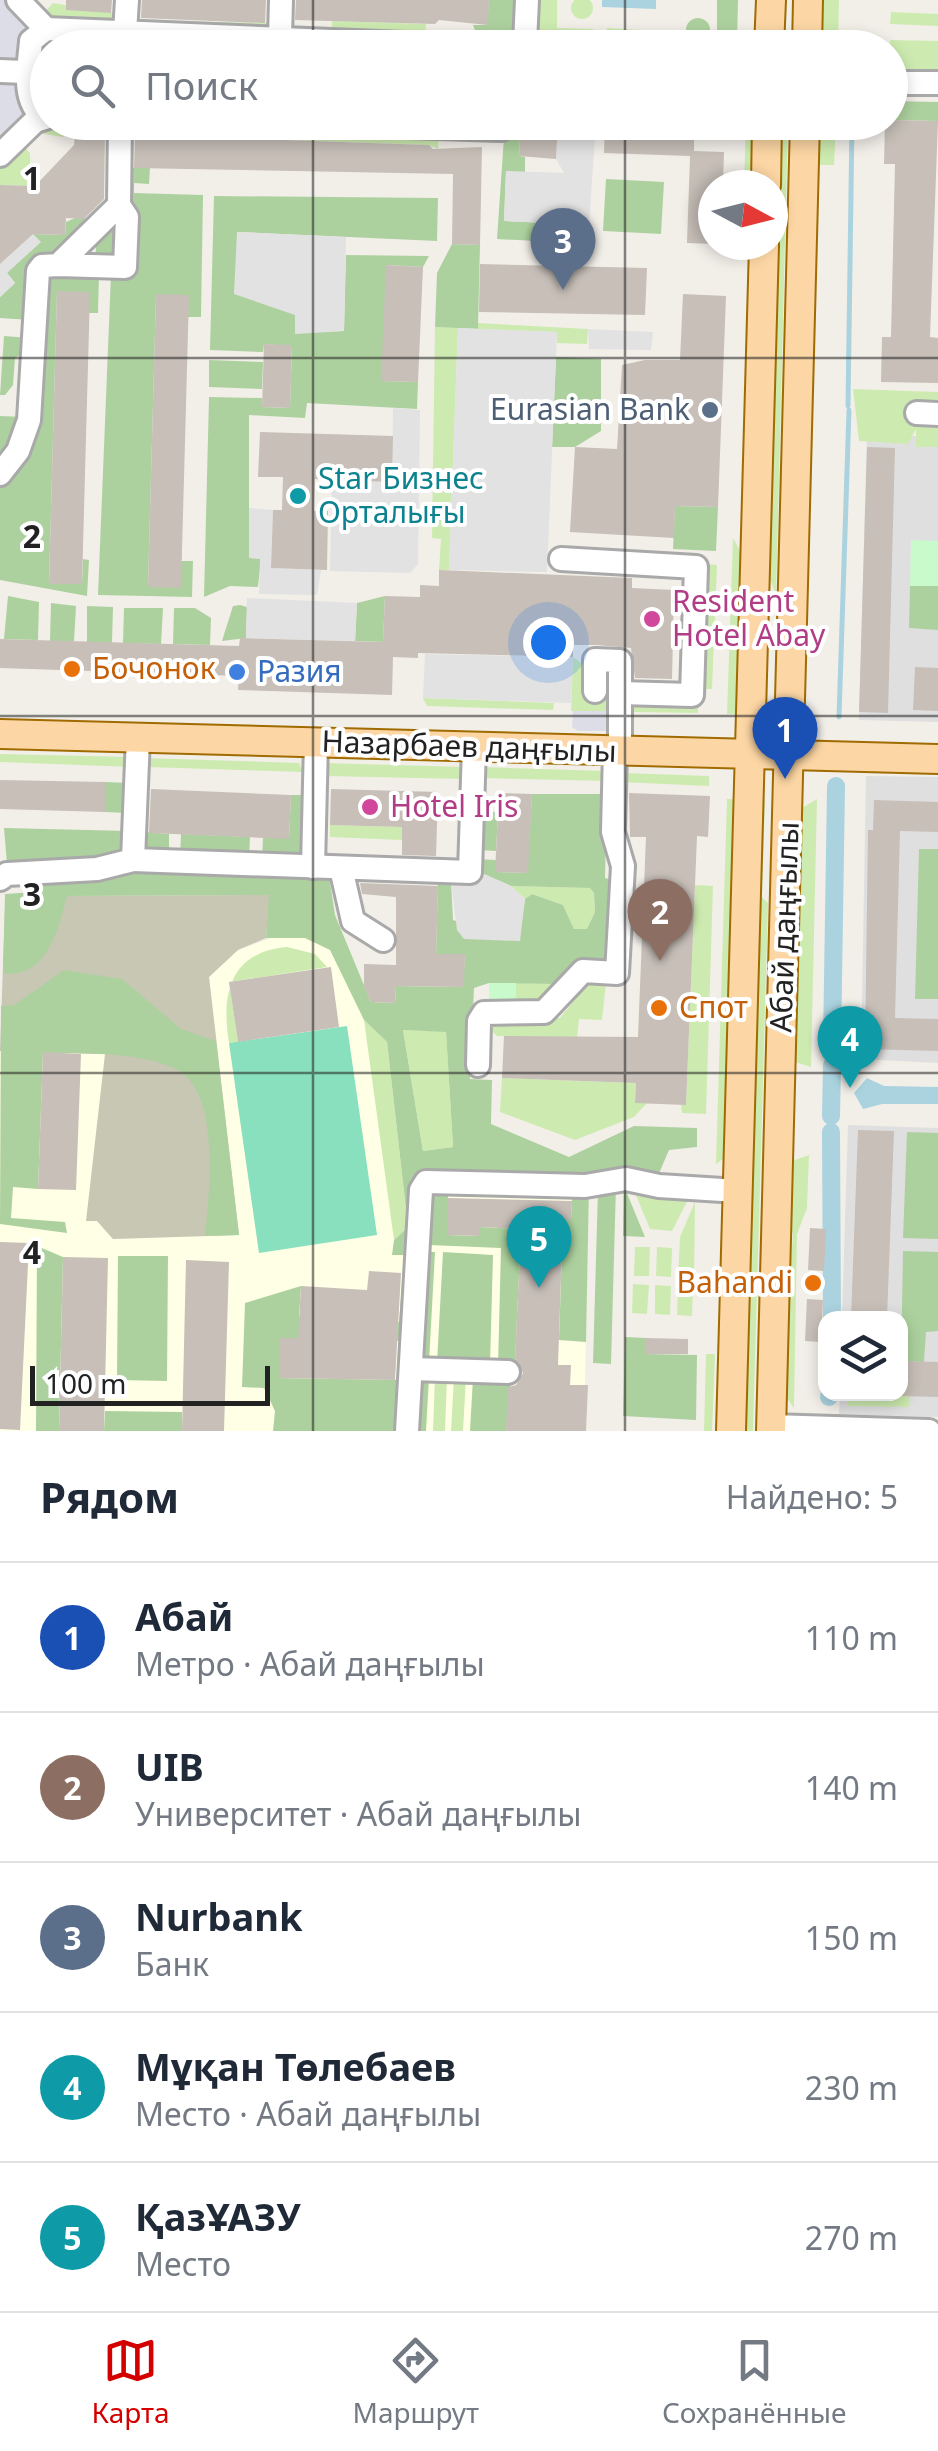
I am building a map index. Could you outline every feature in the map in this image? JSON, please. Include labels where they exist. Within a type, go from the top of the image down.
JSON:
[{"type":"main road","points":[[769,30],[770,0]]},
{"type":"main road","points":[[807,30],[808,0]]},
{"type":"main road","points":[[766,170],[767,140]]},
{"type":"main road","name":"Абай даңғылы","points":[[771,1429],[805,140]]},
{"type":"main road","name":"Абай даңғылы","points":[[731,1431],[764,260]]},
{"type":"main road","name":"Назарбаев даңғылы","points":[[0,734],[938,759]]},
{"type":"street","points":[[18,0],[46,29],[72,30]]},
{"type":"street","points":[[125,30],[127,0]]},
{"type":"street","points":[[280,0],[280,30]]},
{"type":"street","points":[[526,30],[527,0]]},
{"type":"street","points":[[0,72],[30,72]]},
{"type":"street","points":[[908,83],[938,83]]},
{"type":"street","points":[[0,155],[30,130]]},
{"type":"street","points":[[0,474],[18,451],[29,420],[38,271],[42,266],[58,265],[125,267],[127,217],[120,205],[120,140]]},
{"type":"street","points":[[58,265],[120,205]]},
{"type":"street","points":[[561,560],[696,567],[692,696],[620,693]]},
{"type":"street","points":[[478,1065],[479,1020],[484,1013],[544,1012],[584,972],[618,973],[623,866],[613,832],[620,662],[596,660],[594,691]]},
{"type":"street","points":[[133,860],[138,738]]},
{"type":"street","points":[[313,867],[316,742]]},
{"type":"street","points":[[0,880],[7,874],[97,869],[133,860],[470,872],[474,747]]},
{"type":"street","points":[[342,868],[353,921],[383,940]]},
{"type":"street","points":[[407,1431],[421,1190],[426,1182],[584,1186],[626,1179],[658,1186],[738,1191]]},
{"type":"street","points":[[411,1368],[508,1372]]},
{"type":"street","points":[[771,1429],[929,1431]]},
{"type":"shaded area","points":[[0,0],[11,0],[28,18],[80,30],[30,30],[30,124],[0,146]]},
{"type":"shaded area","points":[[557,140],[595,140],[589,225],[504,221],[506,171],[564,173],[556,159]]},
{"type":"shaded area","points":[[237,232],[346,237],[344,331],[295,334],[295,315],[234,294]]},
{"type":"shaded area","points":[[33,234],[41,242],[7,273],[15,283],[0,297],[0,264]]},
{"type":"shaded area","points":[[458,328],[557,332],[547,572],[449,570]]},
{"type":"shaded area","points":[[588,329],[653,332],[651,350],[589,349]]},
{"type":"shaded area","points":[[393,408],[420,410],[418,564],[410,573],[330,571],[332,480],[392,481]]},
{"type":"shaded area","points":[[867,434],[938,437],[938,722],[859,720]]},
{"type":"shaded area","points":[[249,508],[273,510],[271,568],[321,570],[317,595],[259,594],[260,559],[249,558]]},
{"type":"shaded area","points":[[247,598],[357,603],[355,641],[246,638]]},
{"type":"shaded area","points":[[425,654],[573,657],[571,703],[423,698]]},
{"type":"shaded area","points":[[573,711],[614,711],[615,731],[578,731],[572,727]]},
{"type":"shaded area","points":[[866,776],[938,777],[938,1063],[861,1059]]},
{"type":"shaded area","points":[[477,871],[511,886],[525,899],[520,941],[464,939],[457,930],[451,881],[476,883]]},
{"type":"shaded area","points":[[270,895],[266,938],[238,950],[209,977],[239,1235],[113,1239],[97,1221],[86,1221],[105,1054],[0,1051],[5,908],[41,896]]},
{"type":"shaded area","points":[[335,915],[371,1002],[395,1003],[396,986],[473,988],[468,1173],[589,1178],[584,1431],[0,1431],[0,1051],[106,1054],[97,1221],[113,1239],[238,1235],[209,977],[238,950]]},
{"type":"shaded area","points":[[848,1125],[938,1128],[938,1417],[839,1414],[840,1401],[908,1401],[908,1311],[842,1311]]},
{"type":"green space","points":[[588,-1],[592,4],[590,16],[574,16],[574,0]]},
{"type":"green space","points":[[489,0],[519,0],[518,30],[475,30],[473,25],[487,25]]},
{"type":"green space","points":[[538,0],[557,0],[557,28],[593,29],[593,30],[537,30]]},
{"type":"green space","points":[[717,0],[738,0],[737,30],[717,30]]},
{"type":"green space","points":[[821,0],[839,0],[838,30],[820,30]]},
{"type":"green space","points":[[53,3],[121,14],[120,27],[40,17]]},
{"type":"green space","points":[[891,12],[938,14],[938,26],[890,24]]},
{"type":"green space","points":[[693,19],[703,19],[710,30],[686,30]]},
{"type":"green space","points":[[137,20],[270,23],[270,30],[226,30],[137,26]]},
{"type":"green space","points":[[332,21],[426,24],[426,30],[332,30]]},
{"type":"green space","points":[[908,40],[938,41],[938,71],[908,70]]},
{"type":"green space","points":[[908,101],[938,102],[938,121],[908,120]]},
{"type":"green space","points":[[285,140],[439,140],[438,149],[428,145]]},
{"type":"green space","points":[[504,140],[520,140],[519,156],[525,157],[525,172],[506,172],[504,221],[574,224],[573,243],[497,239]]},
{"type":"green space","points":[[745,140],[753,140],[752,170],[744,170]]},
{"type":"green space","points":[[776,140],[788,140],[787,170],[775,170]]},
{"type":"green space","points":[[818,140],[835,140],[834,165],[818,165]]},
{"type":"green space","points":[[21,144],[30,153],[31,186],[0,185],[0,164]]},
{"type":"green space","points":[[126,168],[150,168],[149,184],[134,183],[134,193],[203,195],[201,317],[188,317],[156,295],[148,586],[182,561],[193,561],[192,597],[98,595],[111,274],[129,274]]},
{"type":"green space","points":[[606,179],[664,182],[661,234],[603,231]]},
{"type":"green space","points":[[214,196],[438,198],[437,241],[237,232],[295,315],[295,333],[344,331],[346,255],[429,256],[423,267],[387,265],[382,381],[418,382],[417,409],[307,403],[305,418],[249,415],[249,557],[261,559],[258,587],[230,586],[204,597],[209,397],[262,398],[262,407],[290,408],[292,346],[264,344],[263,352],[210,350]]},
{"type":"green space","points":[[117,215],[120,262],[95,260],[97,235]]},
{"type":"green space","points":[[91,219],[55,258],[30,320],[0,318],[0,297],[15,283],[7,273],[33,234],[65,235],[66,222]]},
{"type":"green space","points":[[452,244],[480,245],[478,329],[435,327],[437,273]]},
{"type":"green space","points":[[773,260],[785,260],[776,595],[765,566]]},
{"type":"green space","points":[[99,273],[98,313],[89,313],[57,292],[49,583],[82,584],[83,559],[89,560],[87,596],[0,580],[0,485],[26,452],[43,277]]},
{"type":"green space","points":[[478,323],[588,329],[587,344],[557,343],[557,332],[478,329]]},
{"type":"green space","points":[[435,327],[458,328],[449,570],[439,570],[441,539],[432,538]]},
{"type":"green space","points":[[4,336],[30,338],[29,350],[15,358],[13,385],[5,395],[0,395]]},
{"type":"green space","points":[[556,357],[601,359],[601,431],[575,447],[552,447]]},
{"type":"green space","points":[[209,360],[263,362],[262,389],[209,387]]},
{"type":"green space","points":[[853,389],[938,392],[938,447],[916,447],[916,429],[908,444],[859,441]]},
{"type":"green space","points":[[0,416],[25,417],[0,466]]},
{"type":"green space","points":[[675,506],[718,507],[716,551],[673,549]]},
{"type":"green space","points":[[733,538],[744,558],[739,714],[727,714]]},
{"type":"green space","points":[[911,540],[938,541],[938,586],[910,586]]},
{"type":"green space","points":[[703,564],[717,565],[712,689],[698,689]]},
{"type":"green space","points":[[910,586],[938,586],[938,630],[909,628]]},
{"type":"green space","points":[[8,596],[39,602],[38,640],[4,639]]},
{"type":"green space","points":[[385,596],[383,642],[355,641],[357,603]]},
{"type":"green space","points":[[51,603],[76,606],[74,641],[50,641]]},
{"type":"green space","points":[[87,606],[113,607],[112,643],[87,642]]},
{"type":"green space","points":[[233,606],[247,607],[246,638],[222,641]]},
{"type":"green space","points":[[124,608],[163,608],[161,644],[123,643]]},
{"type":"green space","points":[[174,608],[195,608],[211,618],[210,645],[173,644]]},
{"type":"green space","points":[[573,657],[581,663],[581,696],[614,699],[614,711],[571,711]]},
{"type":"green space","points":[[423,698],[554,703],[553,710],[427,706]]},
{"type":"green space","points":[[628,701],[698,702],[698,713],[628,712]]},
{"type":"green space","points":[[0,754],[132,757],[132,767],[0,762]]},
{"type":"green space","points":[[145,758],[299,763],[303,772],[146,767]]},
{"type":"green space","points":[[324,763],[465,767],[465,779],[324,776]]},
{"type":"green space","points":[[480,767],[605,771],[608,781],[479,778]]},
{"type":"green space","points":[[625,773],[709,776],[709,786],[620,782]]},
{"type":"green space","points":[[105,782],[129,783],[127,813],[105,812]]},
{"type":"green space","points":[[532,794],[607,794],[605,878],[613,880],[607,961],[579,960],[555,984],[489,983],[474,988],[470,1079],[492,1080],[491,1124],[569,1157],[634,1126],[697,1128],[697,1147],[669,1150],[657,1178],[415,1173],[410,1255],[392,1255],[394,1240],[408,1227],[387,1042],[364,1020],[330,950],[305,938],[266,938],[269,895],[67,896],[55,936],[40,960],[18,973],[3,973],[5,894],[36,892],[37,882],[77,873],[88,883],[117,871],[329,876],[335,915],[371,1002],[395,1003],[396,986],[463,987],[465,955],[436,954],[438,881],[451,881],[453,920],[519,941],[525,899],[532,894],[563,905],[574,929],[587,929],[595,912],[590,888],[511,886],[477,871],[477,859],[496,860],[496,872],[527,873]],"holes":[[[403,1030],[446,1032],[453,1147],[423,1151]]]},
{"type":"green space","points":[[291,795],[304,795],[302,862],[262,861],[263,838],[289,838]]},
{"type":"green space","points":[[727,799],[739,799],[727,1156],[716,1164]]},
{"type":"green space","points":[[817,799],[811,1067],[795,1062],[802,808]]},
{"type":"green space","points":[[761,801],[765,801],[762,897],[768,903],[753,1431],[744,1431]]},
{"type":"green space","points":[[479,811],[498,812],[496,851],[478,850]]},
{"type":"green space","points":[[330,825],[402,827],[402,840],[330,837]]},
{"type":"green space","points":[[4,828],[129,831],[127,855],[81,862],[7,864]]},
{"type":"green space","points":[[144,832],[169,834],[169,855],[136,854]]},
{"type":"green space","points":[[181,834],[250,837],[249,859],[180,857]]},
{"type":"green space","points":[[919,849],[938,849],[938,999],[915,999]]},
{"type":"green space","points":[[695,885],[713,886],[706,1114],[682,1113],[681,1105],[686,1104]]},
{"type":"green space","points":[[511,886],[590,888],[595,912],[587,929],[574,929],[563,905],[532,894],[525,899]]},
{"type":"green space","points":[[287,947],[315,954],[327,967],[233,981],[253,957]]},
{"type":"green space","points":[[64,970],[122,979],[181,1029],[216,1041],[239,1235],[205,1236],[209,1144],[200,1097],[189,1080],[174,1068],[159,1063],[93,1054],[43,1053],[38,1189],[13,1187],[11,1218],[65,1222],[67,1233],[0,1224],[1,1006],[14,1005]]},
{"type":"green space","points":[[589,982],[606,982],[602,1020],[579,1019],[577,1039],[497,1036],[484,1025],[496,1016],[560,1018]]},
{"type":"green space","points":[[489,983],[516,983],[515,1006],[489,1006]]},
{"type":"green space","points":[[516,983],[555,984],[533,1006],[515,1006]]},
{"type":"green space","points":[[230,989],[238,1042],[229,1043],[227,1008]]},
{"type":"green space","points":[[364,1020],[387,1042],[408,1227],[394,1240]]},
{"type":"green space","points":[[347,1026],[377,1235],[259,1253],[229,1043]]},
{"type":"green space","points":[[403,1030],[446,1031],[453,1147],[423,1151]]},
{"type":"green space","points":[[502,1078],[636,1083],[635,1102],[647,1103],[634,1117],[575,1140],[500,1112]]},
{"type":"green space","points":[[907,1132],[938,1133],[938,1239],[903,1238]]},
{"type":"green space","points":[[809,1155],[807,1208],[797,1234],[794,1408],[782,1391],[793,1233],[785,1230],[789,1162]]},
{"type":"green space","points":[[616,1185],[611,1364],[593,1363],[598,1189]]},
{"type":"green space","points":[[624,1186],[645,1237],[623,1236]]},
{"type":"green space","points":[[589,1187],[586,1342],[559,1340],[563,1219],[571,1219],[572,1198]]},
{"type":"green space","points":[[633,1188],[691,1194],[672,1231],[650,1229]]},
{"type":"green space","points":[[545,1189],[545,1197],[448,1194],[448,1235],[478,1236],[479,1227],[521,1229],[515,1363],[498,1366],[501,1248],[429,1245],[431,1190]]},
{"type":"green space","points":[[695,1202],[694,1277],[678,1277],[680,1237]]},
{"type":"green space","points":[[37,1246],[63,1257],[59,1431],[36,1431]]},
{"type":"green space","points":[[635,1247],[650,1247],[649,1276],[634,1276]]},
{"type":"green space","points":[[657,1247],[672,1248],[671,1277],[656,1276]]},
{"type":"green space","points":[[903,1251],[938,1252],[938,1331],[926,1332],[924,1362],[908,1361],[908,1311],[902,1311]]},
{"type":"green space","points":[[428,1252],[435,1252],[429,1362],[423,1353]]},
{"type":"green space","points":[[443,1252],[493,1255],[490,1365],[437,1363]]},
{"type":"green space","points":[[118,1256],[168,1256],[167,1381],[117,1380]]},
{"type":"green space","points":[[407,1269],[403,1341],[279,1338],[279,1378],[401,1380],[398,1431],[273,1431],[275,1411],[264,1388],[242,1387],[245,1303],[301,1286],[299,1317],[399,1322],[403,1273]]},
{"type":"green space","points":[[633,1284],[649,1285],[647,1314],[632,1313]]},
{"type":"green space","points":[[655,1285],[671,1286],[670,1315],[655,1314]]},
{"type":"green space","points":[[678,1286],[693,1287],[692,1316],[677,1315]]},
{"type":"green space","points":[[625,1337],[646,1338],[646,1354],[697,1355],[696,1420],[623,1416]]},
{"type":"green space","points":[[706,1354],[715,1354],[712,1431],[704,1431]]},
{"type":"green space","points":[[435,1376],[447,1377],[445,1431],[433,1431]]},
{"type":"green space","points":[[429,1377],[426,1431],[409,1431],[415,1387]]},
{"type":"green space","points":[[454,1377],[466,1377],[463,1431],[451,1431]]},
{"type":"green space","points":[[473,1378],[511,1379],[506,1431],[470,1431]]},
{"type":"green space","points":[[910,1396],[909,1407],[848,1406],[848,1401],[908,1401]]},
{"type":"green space","points":[[105,1411],[182,1412],[182,1431],[104,1431]]},
{"type":"water","points":[[602,0],[656,0],[656,9],[602,7]]},
{"type":"water","points":[[867,1078],[884,1086],[938,1087],[938,1104],[882,1104],[863,1109],[854,1093]]},
{"type":"building","points":[[66,0],[112,0],[111,13],[66,10]]},
{"type":"building","points":[[142,0],[266,0],[265,23],[141,18]]},
{"type":"building","points":[[296,0],[489,0],[488,25],[439,20],[435,24],[295,20]]},
{"type":"building","points":[[908,120],[938,121],[930,337],[938,338],[938,383],[881,382],[882,337],[891,337],[895,164],[884,164],[885,140],[908,140]]},
{"type":"building","points":[[75,140],[105,140],[104,199],[84,219],[66,218],[65,235],[33,234],[0,264],[0,185],[35,186]]},
{"type":"building","points":[[135,140],[482,147],[480,245],[452,244],[453,174],[134,168]]},
{"type":"building","points":[[520,140],[557,140],[556,159],[519,156]]},
{"type":"building","points":[[604,140],[694,140],[694,151],[724,152],[723,170],[698,170],[698,243],[687,243],[690,156],[604,153]]},
{"type":"building","points":[[480,264],[647,268],[645,315],[479,312]]},
{"type":"building","points":[[386,265],[423,267],[418,382],[381,381]]},
{"type":"building","points":[[57,291],[90,292],[82,584],[49,584]]},
{"type":"building","points":[[156,294],[189,295],[181,588],[148,587]]},
{"type":"building","points":[[683,294],[726,296],[718,507],[675,506],[674,538],[570,532],[575,447],[617,449],[622,365],[645,360],[680,360]]},
{"type":"building","points":[[264,344],[292,345],[290,408],[262,407]]},
{"type":"building","name":"Star Бизнес Орталығы","points":[[260,432],[393,436],[392,482],[315,479],[314,511],[328,511],[327,570],[271,568],[273,510],[282,510],[283,477],[258,477]]},
{"type":"building","points":[[867,447],[895,448],[888,713],[859,712]]},
{"type":"building","points":[[439,570],[632,578],[632,588],[674,590],[672,679],[635,678],[631,648],[596,645],[573,645],[573,657],[418,653],[418,658],[393,657],[392,695],[238,690],[239,676],[0,668],[0,639],[239,646],[240,638],[383,642],[385,596],[420,597],[420,585],[439,586]]},
{"type":"building","points":[[915,667],[938,668],[938,711],[913,710]]},
{"type":"building","points":[[0,780],[105,782],[105,812],[0,809]]},
{"type":"building","points":[[151,789],[291,795],[289,839],[149,833]]},
{"type":"building","points":[[331,789],[438,792],[436,856],[402,855],[402,827],[330,825]]},
{"type":"building","points":[[499,793],[532,794],[528,873],[495,872]]},
{"type":"building","points":[[629,793],[710,796],[708,837],[697,836],[686,1105],[635,1103],[636,1083],[502,1078],[504,1036],[638,1037],[646,837],[630,837]]},
{"type":"building","points":[[874,800],[938,802],[938,832],[900,831],[895,1018],[938,1019],[938,1051],[865,1049],[868,830],[873,830]]},
{"type":"building","points":[[360,883],[438,886],[436,954],[465,954],[464,987],[396,986],[395,1003],[371,1002],[364,986],[364,964],[396,965],[396,897],[362,894]]},
{"type":"building","points":[[331,967],[339,1027],[238,1042],[229,982]]},
{"type":"building","points":[[43,1052],[81,1054],[76,1190],[38,1189]]},
{"type":"building","points":[[858,1130],[894,1131],[887,1311],[851,1311]]},
{"type":"building","points":[[448,1198],[572,1201],[571,1220],[563,1219],[558,1365],[571,1365],[570,1385],[588,1385],[586,1431],[506,1431],[508,1387],[516,1385],[523,1373],[515,1359],[521,1229],[479,1227],[479,1236],[447,1235]]},
{"type":"building","points":[[810,1228],[826,1229],[824,1271],[808,1270]]},
{"type":"building","points":[[0,1242],[29,1243],[20,1430],[0,1429]]},
{"type":"building","points":[[63,1257],[108,1258],[104,1431],[59,1431]]},
{"type":"building","points":[[186,1260],[229,1262],[224,1431],[182,1431]]},
{"type":"building","points":[[369,1271],[401,1273],[395,1380],[279,1378],[279,1338],[298,1338],[301,1286],[367,1290]]},
{"type":"building","points":[[807,1299],[823,1300],[822,1311],[818,1311],[818,1342],[805,1341]]},
{"type":"building","points":[[646,1338],[688,1339],[688,1354],[646,1354]]},
{"type":"building","points":[[908,1361],[938,1362],[938,1397],[908,1396]]},
{"type":"waterway","points":[[848,406],[852,140]]},
{"type":"waterway","points":[[839,717],[849,410]]},
{"type":"waterway","points":[[832,1045],[836,786]]},
{"type":"waterway","points":[[831,1116],[832,1065]]},
{"type":"waterway","points":[[831,1132],[832,1311]]},
{"type":"place","name":"Nurbank","points":[[563,290]]},
{"type":"place","name":"Eurasian Bank","points":[[710,410]]},
{"type":"place","name":"Star Бизнес Орталығы","points":[[298,496]]},
{"type":"place","name":"Resident Hotel Abay","points":[[652,619]]},
{"type":"place","name":"Бочонок","points":[[72,669]]},
{"type":"place","name":"Разия","points":[[237,672]]},
{"type":"place","name":"Абай","points":[[785,779]]},
{"type":"place","name":"Hotel Iris","points":[[370,807]]},
{"type":"place","name":"UIB","points":[[660,961]]},
{"type":"place","name":"Спот","points":[[659,1008]]},
{"type":"place","name":"Мұқан Төлебаев","points":[[850,1088]]},
{"type":"place","name":"Bahandi","points":[[813,1283]]},
{"type":"place","name":"ҚазҰАЗУ","points":[[539,1288]]}]
